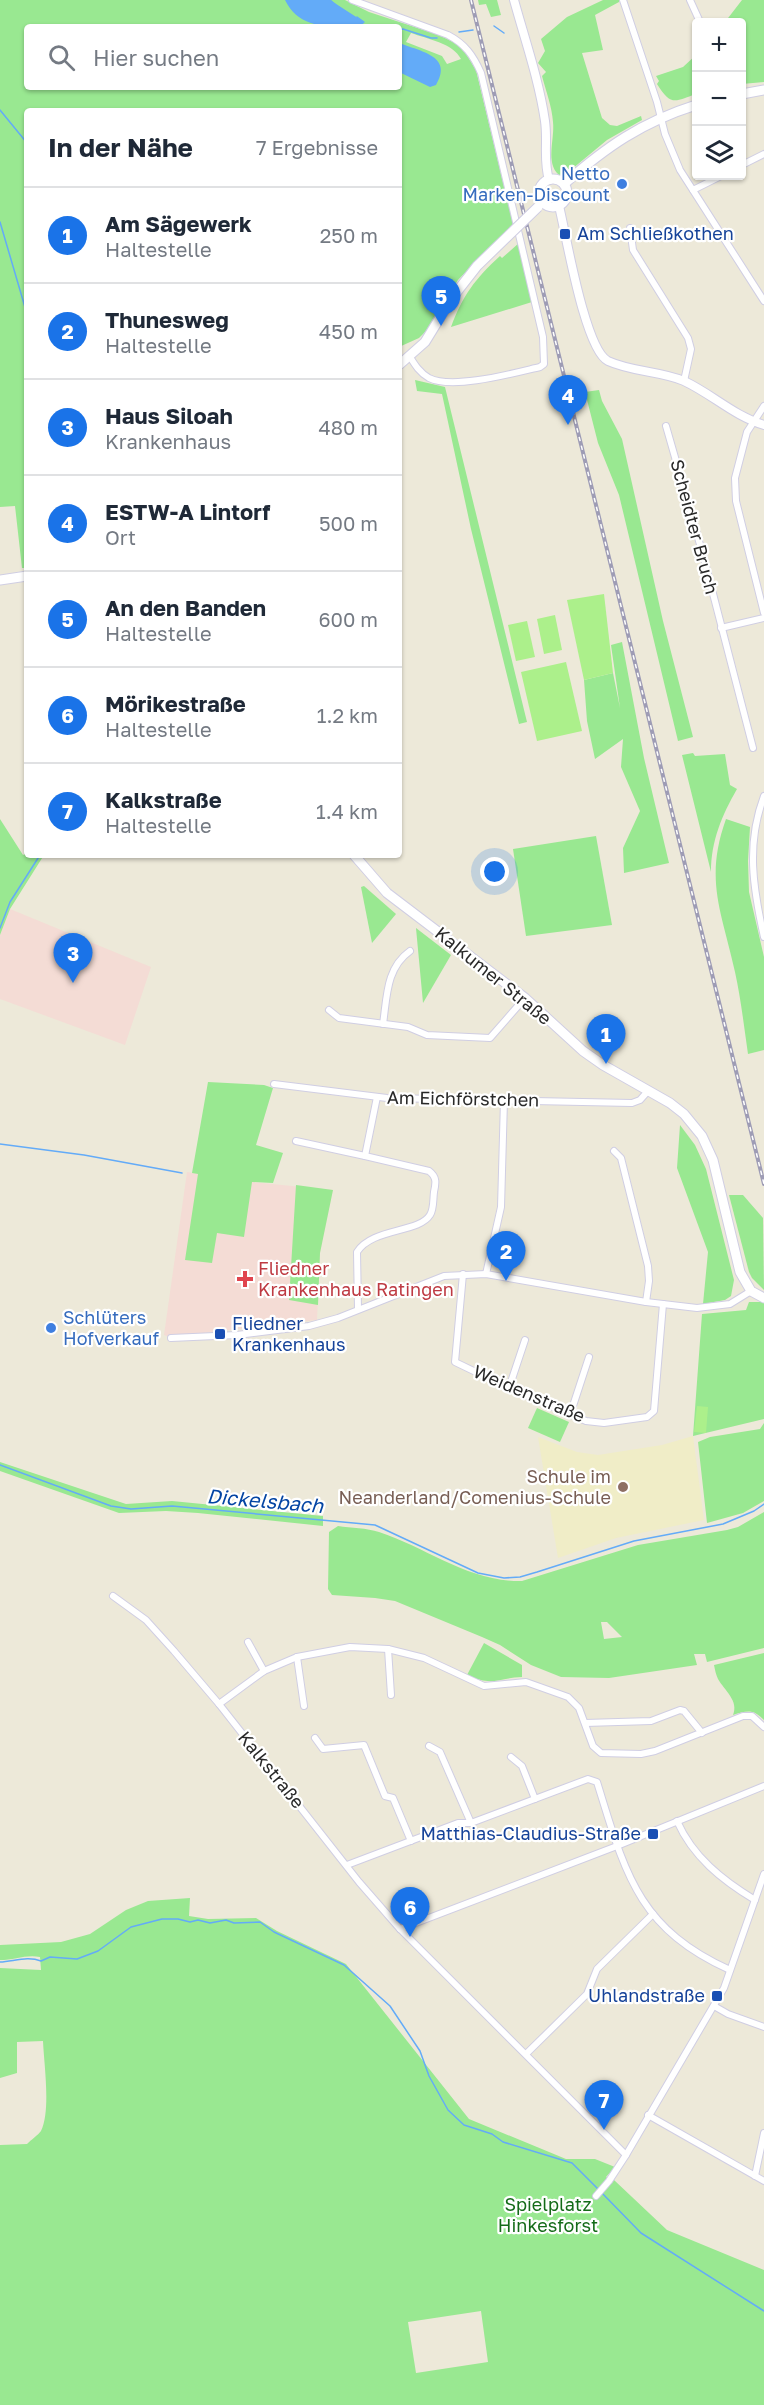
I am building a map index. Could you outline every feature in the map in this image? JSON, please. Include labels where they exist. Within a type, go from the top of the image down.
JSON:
[{"type":"main road","points":[[746,93],[764,90]]},
{"type":"main road","points":[[564,184],[612,144],[662,117],[692,106]]},
{"type":"main road","points":[[402,362],[410,357],[431,334],[452,298],[477,266],[541,205],[559,206],[567,196],[564,184],[557,180],[549,180],[541,187],[541,205]]},
{"type":"main road","points":[[0,580],[24,576]]},
{"type":"main road","name":"Kalkumer Straße","points":[[357,858],[387,893],[525,998],[583,1051],[684,1114],[708,1147],[741,1272],[758,1295]]},
{"type":"street","points":[[352,0],[459,40],[476,60],[543,337],[544,364],[540,368],[492,378],[452,382],[430,379],[422,374],[410,357]]},
{"type":"street","points":[[514,0],[545,122],[544,161],[549,180]]},
{"type":"street","points":[[624,0],[662,117],[664,130],[677,161],[764,301]]},
{"type":"street","points":[[690,0],[698,18]]},
{"type":"street","points":[[746,163],[764,154]]},
{"type":"street","points":[[693,190],[713,180]]},
{"type":"street","points":[[559,206],[585,318],[598,353],[608,361],[619,365],[684,381],[739,416],[764,425]]},
{"type":"street","points":[[630,228],[633,250],[688,338],[690,357],[684,381]]},
{"type":"street","points":[[764,406],[747,432],[736,466],[735,489],[764,613]]},
{"type":"street","name":"Scheidter Bruch","points":[[666,426],[703,555],[720,628],[753,748]]},
{"type":"street","points":[[720,628],[764,618]]},
{"type":"street","points":[[764,796],[755,820],[752,867],[754,892],[764,937]]},
{"type":"street","points":[[383,1024],[391,975],[401,957],[410,951]]},
{"type":"street","points":[[329,1010],[339,1018],[408,1027],[427,1035],[490,1038],[525,998]]},
{"type":"street","name":"Am Eichförstchen","points":[[274,1084],[377,1098],[632,1103],[640,1100],[648,1091]]},
{"type":"street","points":[[365,1156],[377,1098]]},
{"type":"street","points":[[486,1274],[501,1207],[504,1100]]},
{"type":"street","points":[[296,1141],[429,1171],[434,1175],[436,1181],[432,1211],[424,1220],[370,1239],[357,1252],[358,1309]]},
{"type":"street","points":[[614,1151],[621,1158],[648,1266],[649,1281],[646,1302]]},
{"type":"street","points":[[171,1338],[237,1335],[309,1326],[338,1318],[444,1276],[463,1274],[486,1274],[646,1302],[697,1308],[721,1306],[741,1298],[758,1295]]},
{"type":"street","name":"Weidenstraße","points":[[463,1274],[455,1362],[586,1421],[604,1423],[652,1414],[655,1407],[663,1304]]},
{"type":"street","points":[[509,1388],[525,1340]]},
{"type":"street","points":[[570,1415],[589,1357]]},
{"type":"street","name":"Kalkstraße","points":[[113,1596],[146,1620],[219,1704],[400,1929],[626,2155]]},
{"type":"street","points":[[248,1642],[264,1671]]},
{"type":"street","points":[[219,1704],[264,1671],[297,1657],[350,1647],[388,1649],[424,1658],[484,1686],[526,1682],[568,1697],[579,1708],[593,1746],[609,1755],[655,1751],[743,1716],[752,1716],[764,1727]]},
{"type":"street","points":[[388,1649],[391,1695]]},
{"type":"street","points":[[297,1657],[304,1706]]},
{"type":"street","points":[[585,1723],[651,1721],[680,1710],[684,1711],[702,1733]]},
{"type":"street","points":[[315,1738],[323,1749],[364,1745],[385,1796],[393,1798],[411,1841]]},
{"type":"street","points":[[429,1746],[440,1752],[471,1823]]},
{"type":"street","points":[[511,1757],[522,1766],[535,1799]]},
{"type":"street","points":[[347,1865],[458,1823],[471,1823],[588,1779],[594,1780],[597,1782],[617,1846],[631,1881],[653,1914],[689,1949],[730,1970]]},
{"type":"street","points":[[400,1929],[617,1846],[764,1786]]},
{"type":"street","points":[[677,1821],[685,1838],[706,1864],[724,1880],[754,1900]]},
{"type":"street","points":[[596,2196],[626,2155],[714,2006],[730,1970],[764,1874]]},
{"type":"street","points":[[526,2054],[587,1994],[597,1969],[653,1914]]},
{"type":"street","points":[[714,2006],[728,2014],[764,2027]]},
{"type":"street","points":[[648,2115],[764,2181]]},
{"type":"street","points":[[755,2176],[764,2133]]},
{"type":"shaded area","points":[[10,909],[151,967],[125,1045],[0,999],[0,935]]},
{"type":"shaded area","name":"Fliedner Krankenhaus Ratingen","points":[[187,1172],[252,1182],[333,1190],[320,1253],[317,1320],[169,1337],[164,1335]]},
{"type":"shaded area","name":"Schule im Neanderland/Comenius-Schule","points":[[693,1436],[704,1520],[616,1538],[558,1558],[538,1437],[577,1452],[598,1455],[662,1445]]},
{"type":"green space","points":[[0,0],[345,0],[369,12],[439,35],[459,45],[476,70],[513,224],[458,280],[427,330],[419,338],[402,346],[402,108],[24,108],[24,568],[22,568],[15,506],[0,507]],"holes":[[[411,33],[446,45],[461,59],[447,64],[442,56],[406,42]]]},
{"type":"green space","points":[[478,0],[497,0],[501,15],[491,17],[486,4],[479,5]]},
{"type":"green space","points":[[603,0],[619,0],[619,2],[595,15],[603,50],[582,53],[602,118],[610,125],[617,126],[641,116],[642,120],[607,140],[566,174],[559,175],[552,164],[551,157],[552,116],[542,76],[546,72],[538,63],[545,51],[541,39],[567,17]]},
{"type":"green space","points":[[742,0],[764,0],[764,82],[746,84],[746,18],[728,18]]},
{"type":"green space","points":[[692,59],[692,95],[678,100],[670,99],[657,84],[659,81],[656,76],[683,67]]},
{"type":"green space","points":[[519,243],[532,302],[451,327],[465,297],[483,272]]},
{"type":"green space","points":[[415,380],[445,387],[527,722],[519,724],[471,529],[442,394],[417,391]]},
{"type":"green space","points":[[599,390],[602,401],[622,439],[663,621],[693,737],[678,741],[619,495],[598,443],[585,392]]},
{"type":"green space","points":[[604,594],[613,673],[584,680],[567,600]]},
{"type":"green space","points":[[555,615],[562,650],[544,654],[537,619]]},
{"type":"green space","points":[[527,621],[535,657],[516,661],[508,625]]},
{"type":"green space","points":[[622,642],[644,758],[669,863],[624,873],[623,848],[640,811],[621,767],[623,739],[595,759],[587,721],[584,680],[613,673],[620,708],[611,645]]},
{"type":"green space","points":[[566,662],[582,731],[537,741],[521,672]]},
{"type":"green space","points":[[693,753],[695,756],[725,754],[730,785],[737,789],[718,829],[711,872],[682,755]]},
{"type":"green space","points":[[0,819],[24,854],[24,858],[42,858],[10,909],[0,935]]},
{"type":"green space","points":[[726,819],[750,827],[749,892],[764,957],[764,1050],[748,1054],[737,982],[717,896],[716,860]]},
{"type":"green space","points":[[596,836],[612,925],[526,936],[513,849]]},
{"type":"green space","points":[[364,886],[396,914],[372,943],[361,887]]},
{"type":"green space","points":[[416,928],[451,955],[423,1003]]},
{"type":"green space","points":[[208,1082],[264,1085],[273,1088],[256,1145],[283,1153],[273,1183],[252,1182],[244,1237],[217,1233],[212,1263],[185,1260],[198,1174],[192,1173]]},
{"type":"green space","points":[[680,1125],[695,1145],[706,1169],[734,1280],[731,1296],[725,1300],[703,1304],[708,1252],[677,1168]]},
{"type":"green space","points":[[296,1185],[333,1190],[320,1253],[318,1305],[289,1300]]},
{"type":"green space","points":[[729,1195],[743,1195],[763,1218],[764,1290],[749,1272]]},
{"type":"green space","points":[[749,1302],[764,1302],[764,1419],[693,1436],[702,1314],[746,1310]]},
{"type":"green space","points":[[697,1406],[708,1407],[706,1433],[694,1432]]},
{"type":"green space","points":[[537,1408],[569,1422],[560,1442],[528,1428]]},
{"type":"green space","points":[[764,1423],[764,1501],[743,1513],[707,1523],[698,1442],[710,1437],[760,1429]]},
{"type":"green space","points":[[0,1462],[126,1504],[172,1501],[323,1516],[323,1526],[198,1513],[166,1511],[119,1513],[0,1471]]},
{"type":"green space","points":[[764,1512],[764,1648],[707,1662],[705,1654],[694,1654],[697,1665],[609,1678],[561,1677],[531,1665],[500,1645],[395,1601],[332,1595],[328,1589],[329,1532],[338,1526],[379,1532],[484,1576],[522,1581],[638,1545],[738,1527]],"holes":[[[601,1622],[607,1622],[622,1637],[604,1639]]]},
{"type":"green space","points":[[484,1643],[522,1665],[522,1677],[483,1681],[467,1675]]},
{"type":"green space","points":[[764,1653],[764,1720],[750,1712],[733,1715],[733,1701],[718,1679],[714,1665]]},
{"type":"green space","name":"Spielplatz Hinkesforst","points":[[190,1898],[189,1916],[208,1919],[256,1918],[277,1931],[346,1964],[469,2119],[566,2159],[595,2159],[615,2167],[606,2177],[614,2180],[667,2230],[764,2270],[764,2405],[0,2405],[0,2145],[27,2144],[38,2134],[44,2122],[46,2100],[43,2041],[17,2042],[17,2073],[0,2078],[0,1968],[41,1970],[40,1957],[0,1960],[0,1945],[61,1942],[90,1934],[126,1910],[148,1901]],"holes":[[[481,2311],[488,2362],[416,2373],[408,2322]]]},
{"type":"water","points":[[285,0],[330,0],[364,22],[363,24],[316,24],[299,17]]},
{"type":"water","points":[[402,44],[426,53],[438,62],[441,68],[440,76],[436,85],[430,87],[402,73]]},
{"type":"waterway","points":[[330,0],[337,6]]},
{"type":"waterway","points":[[357,17],[364,22]]},
{"type":"waterway","points":[[494,26],[504,33]]},
{"type":"waterway","points":[[402,29],[437,38]]},
{"type":"waterway","points":[[459,32],[473,30]]},
{"type":"waterway","points":[[0,110],[24,139]]},
{"type":"waterway","points":[[0,222],[24,304]]},
{"type":"waterway","points":[[0,928],[10,902],[38,858]]},
{"type":"waterway","points":[[0,1144],[84,1155],[182,1173]]},
{"type":"waterway","name":"Dickelsbach","points":[[0,1465],[111,1506],[131,1509],[172,1506],[375,1525],[478,1573],[504,1578],[520,1577],[634,1541],[723,1524],[754,1511],[764,1504]]},
{"type":"waterway","points":[[0,1962],[26,1959],[41,1961],[50,1957],[77,1959],[98,1951],[131,1927],[162,1919],[190,1922],[198,1920],[210,1923],[226,1920],[234,1923],[260,1922],[274,1932],[344,1965],[390,2006],[420,2051],[429,2076],[448,2110],[464,2125],[492,2134],[503,2142],[572,2163],[598,2189]]},
{"type":"waterway","points":[[601,2192],[641,2233],[764,2311]]},
{"type":"railway","points":[[471,0],[764,1184]]},
{"type":"place","name":"Netto Marken-Discount","points":[[622,184]]},
{"type":"place","name":"Am Schließkothen","points":[[565,234]]},
{"type":"place","name":"An den Banden","points":[[441,326]]},
{"type":"place","name":"ESTW-A Lintorf","points":[[568,425]]},
{"type":"place","name":"Haus Siloah","points":[[73,983]]},
{"type":"place","name":"Am Sägewerk","points":[[606,1064]]},
{"type":"place","name":"Fliedner Krankenhaus Ratingen","points":[[245,1279]]},
{"type":"place","name":"Thunesweg","points":[[506,1281]]},
{"type":"place","name":"Schlüters Hofverkauf","points":[[51,1328]]},
{"type":"place","name":"Fliedner Krankenhaus","points":[[220,1334]]},
{"type":"place","name":"Schule im Neanderland/Comenius-Schule","points":[[623,1487]]},
{"type":"place","name":"Matthias-Claudius-Straße","points":[[653,1834]]},
{"type":"place","name":"Mörikestraße","points":[[410,1937]]},
{"type":"place","name":"Uhlandstraße","points":[[717,1996]]},
{"type":"place","name":"Kalkstraße","points":[[604,2130]]}]
